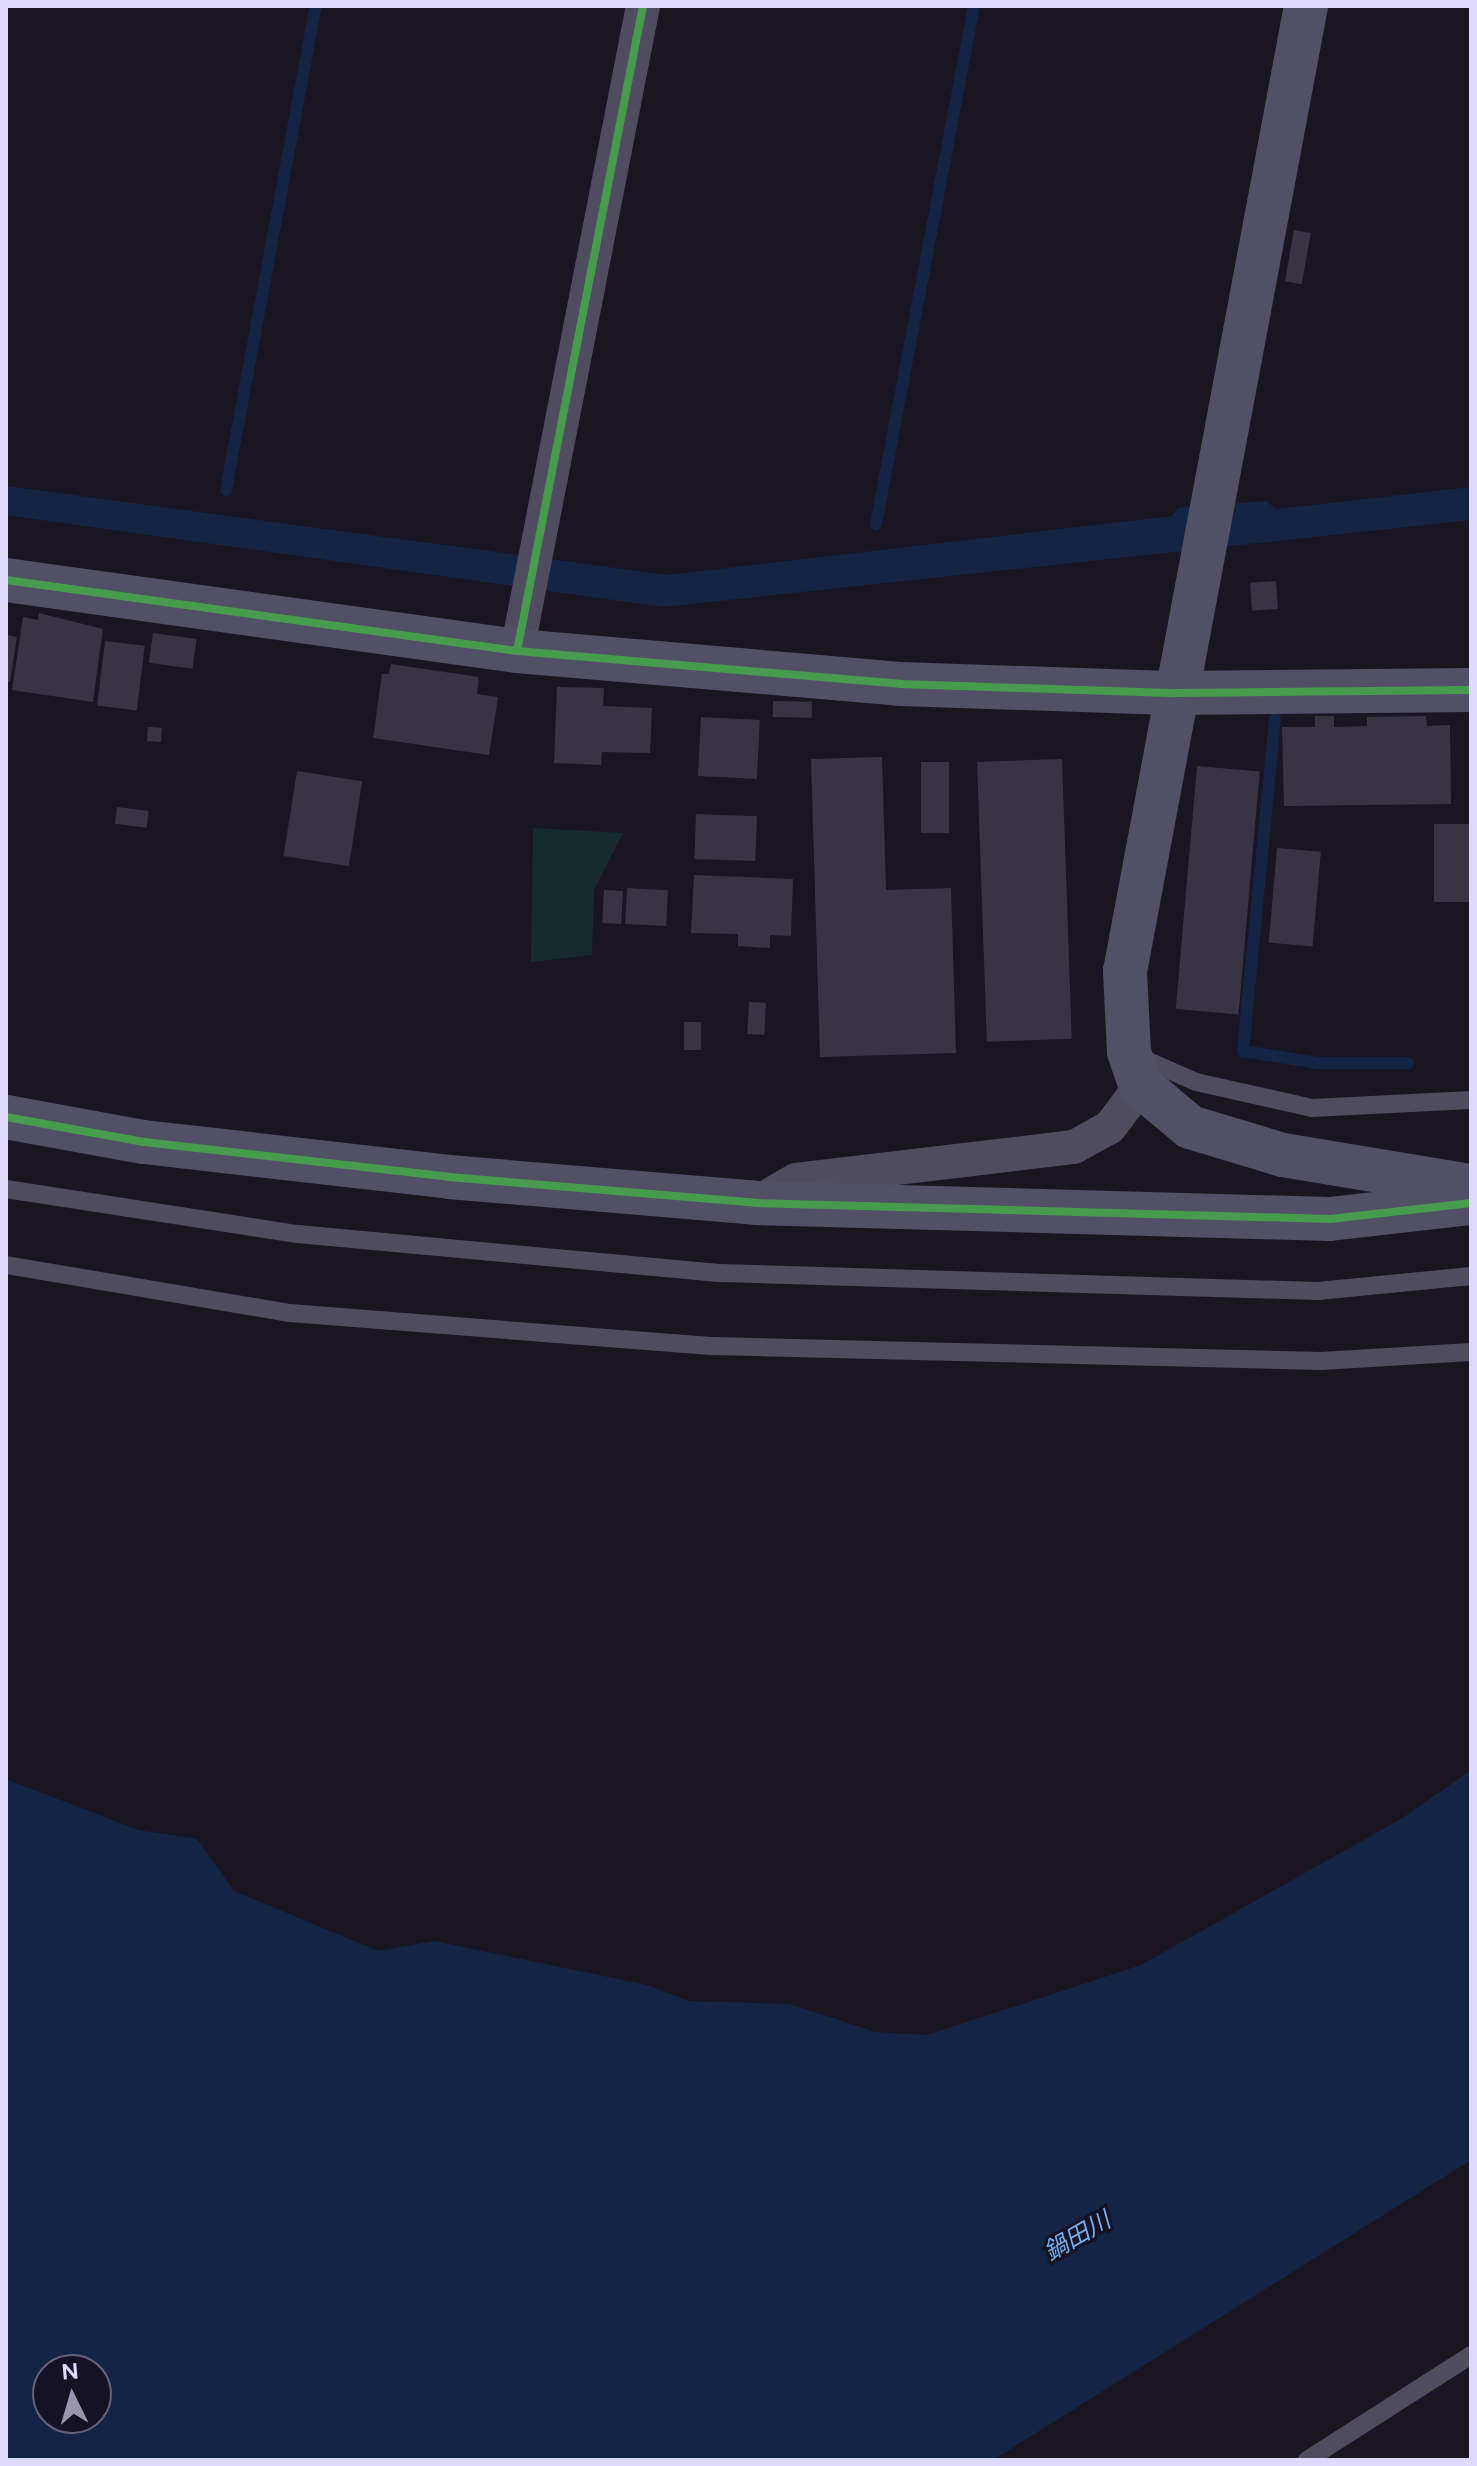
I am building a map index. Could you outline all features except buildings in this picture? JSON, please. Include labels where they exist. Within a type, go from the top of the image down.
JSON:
[{"type":"street","points":[[517,651],[541,546],[643,6]]},
{"type":"street","points":[[756,1203],[796,1180],[1074,1147],[1110,1127],[1135,1069],[1125,971],[1306,6]]},
{"type":"street","points":[[6,580],[517,651],[900,684],[1176,693],[1471,690]]},
{"type":"street","points":[[1135,1069],[1190,1127],[1283,1155],[1471,1186]]},
{"type":"street","points":[[6,1117],[144,1142],[419,1173],[756,1203],[1330,1219],[1471,1203]]},
{"type":"lane","points":[[1135,1069],[1312,1108],[1471,1100]]},
{"type":"lane","points":[[6,1189],[298,1234],[721,1273],[1318,1291],[1471,1276]]},
{"type":"lane","points":[[6,1265],[290,1313],[714,1346],[1321,1361],[1471,1352]]},
{"type":"lane","points":[[1307,2460],[1471,2355]]},
{"type":"green space","points":[[533,828],[623,833],[594,890],[592,955],[531,962]]},
{"type":"water","points":[[6,486],[667,575],[1172,516],[1178,508],[1265,501],[1277,509],[1471,487],[1471,520],[663,607],[6,515]]},
{"type":"water","name":"鍋田川","points":[[1471,1770],[1471,2160],[993,2460],[6,2460],[6,1779],[138,1830],[197,1839],[234,1891],[378,1951],[434,1941],[647,1985],[688,2001],[790,2004],[875,2032],[927,2035],[1141,1965],[1401,1819]]},
{"type":"waterway","points":[[226,490],[316,6]]},
{"type":"waterway","points":[[876,524],[974,6]]},
{"type":"waterway","points":[[1275,719],[1243,1051],[1318,1063],[1408,1063]]},
{"type":"cycle path","points":[[517,651],[643,6]]},
{"type":"cycle path","points":[[6,580],[517,651],[900,684],[1176,693],[1471,690]]},
{"type":"cycle path","points":[[6,1117],[144,1142],[449,1177],[756,1203],[1330,1219],[1471,1203]]}]
